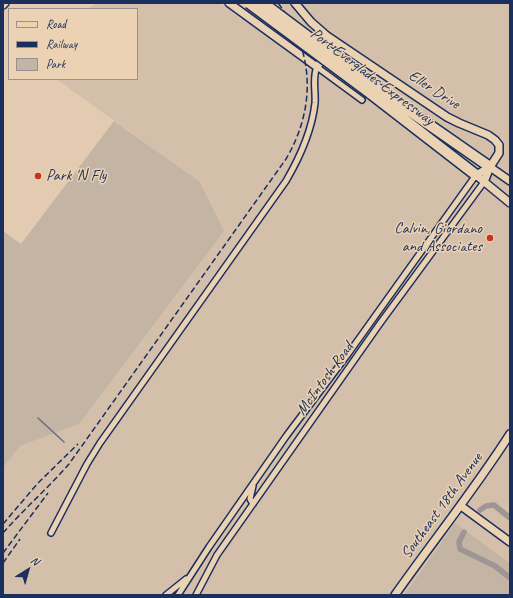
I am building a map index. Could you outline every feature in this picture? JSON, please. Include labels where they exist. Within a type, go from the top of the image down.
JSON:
[{"type":"highway","name":"Port Everglades Expressway","points":[[248,3],[373,90],[490,167]]},
{"type":"highway","name":"Port Everglades Expressway","points":[[263,3],[373,90],[480,179]]},
{"type":"street","points":[[229,3],[362,100]]},
{"type":"street","name":"Eller Drive","points":[[295,3],[311,22],[334,41],[447,117],[482,132],[495,140],[499,145],[500,150],[490,167]]},
{"type":"street","points":[[51,533],[87,464],[100,443],[286,181],[300,155],[310,128],[315,103],[315,74],[317,66],[334,41]]},
{"type":"street","points":[[510,181],[490,167],[480,179],[510,203]]},
{"type":"street","name":"McIntosh Road","points":[[178,595],[208,547],[287,435],[480,179]]},
{"type":"street","name":"McIntosh Road","points":[[196,595],[217,555],[432,252],[480,179]]},
{"type":"street","name":"Southeast 18th Avenue","points":[[395,595],[434,539],[461,506],[510,434]]},
{"type":"street","points":[[253,504],[250,499],[254,483]]},
{"type":"street","points":[[461,506],[510,542]]},
{"type":"street","name":"McIntosh Road","points":[[166,595],[190,576]]},
{"type":"shaded area","points":[[96,3],[220,3],[241,19],[252,3],[510,3],[510,563],[455,523],[404,595],[3,595],[3,468],[20,446],[79,424],[199,181],[57,80],[138,80],[138,8],[89,8]]},
{"type":"green space","points":[[114,121],[199,181],[224,231],[79,424],[20,446],[3,468],[3,231],[21,244]]},
{"type":"green space","points":[[455,523],[510,563],[510,595],[404,595]]},
{"type":"waterway","points":[[38,418],[64,442]]},
{"type":"waterway","points":[[480,510],[486,506],[494,505],[510,518]]},
{"type":"waterway","points":[[464,532],[459,542],[460,549],[495,566],[510,578]]},
{"type":"railway","points":[[3,533],[69,464],[286,159],[296,140],[303,120],[306,100],[307,80],[305,60],[299,40],[290,21],[278,3]]},
{"type":"railway","points":[[3,524],[38,483],[78,444]]},
{"type":"railway","points":[[3,553],[48,493]]},
{"type":"railway","points":[[3,563],[20,539]]},
{"type":"place","name":"Park 'N Fly","points":[[38,176]]},
{"type":"place","name":"Calvin, Giordano and Associates","points":[[490,238]]}]
